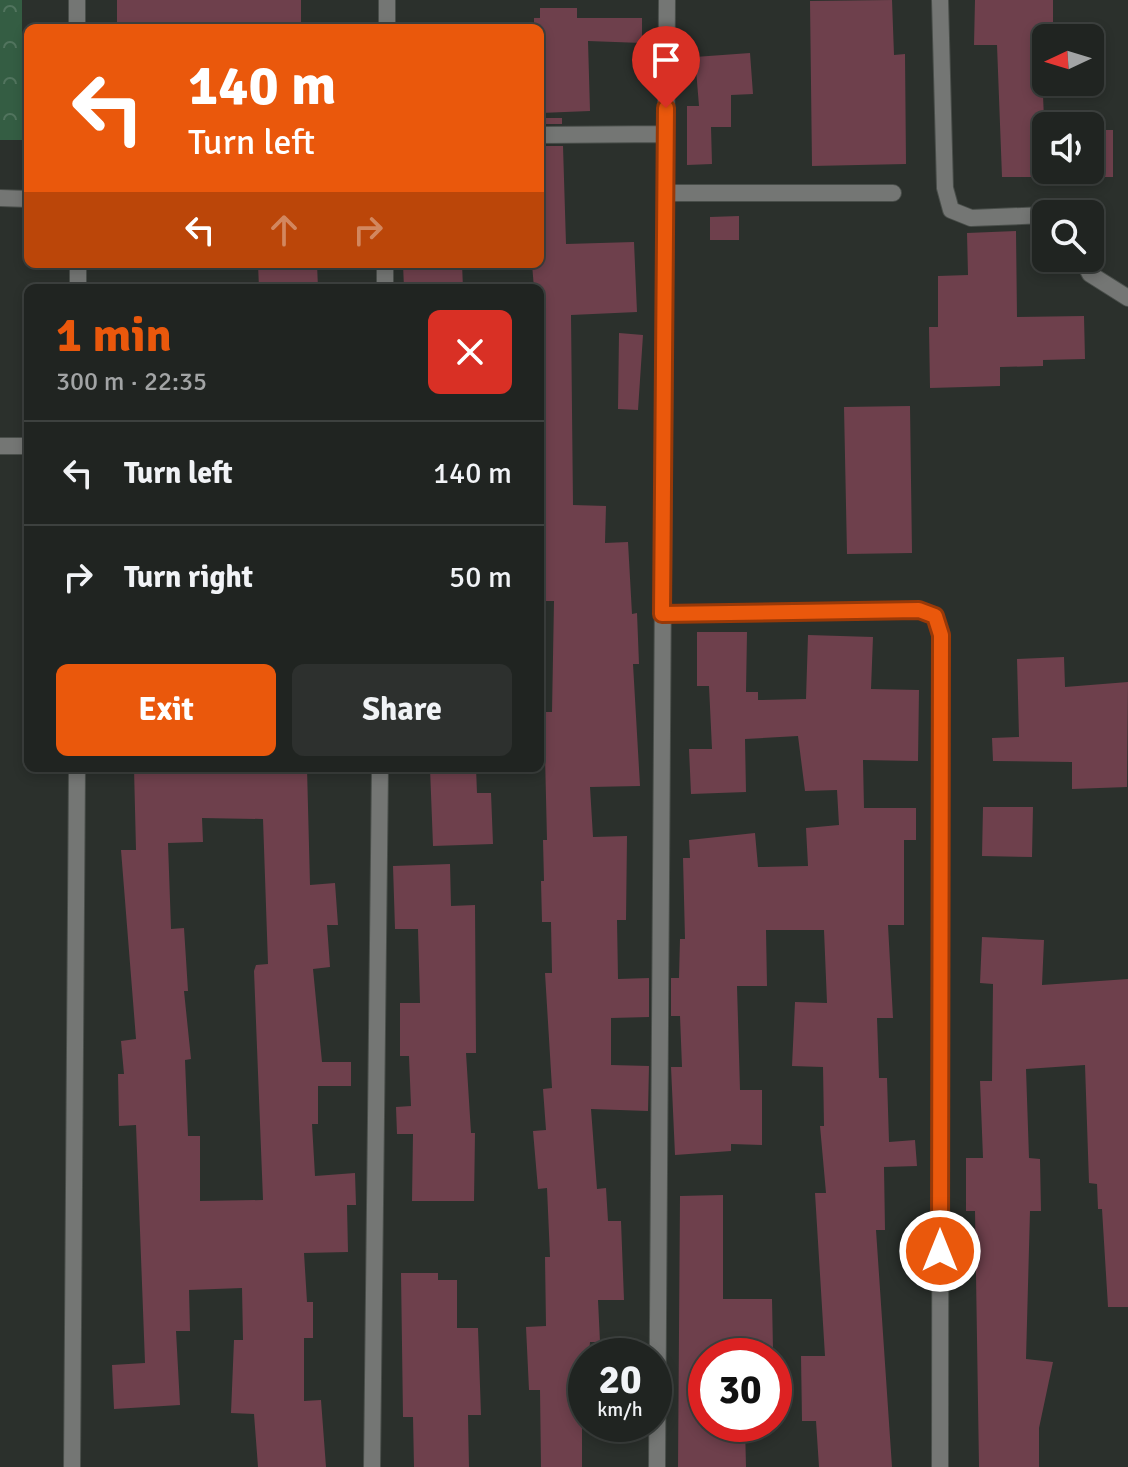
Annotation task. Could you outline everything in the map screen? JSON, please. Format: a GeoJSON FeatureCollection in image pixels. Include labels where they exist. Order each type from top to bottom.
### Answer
{"type":"FeatureCollection","features":[{"type":"Feature","properties":{"kind":"street"},"geometry":{"type":"LineString","coordinates":[[77,0],[77,24]]}},
{"type":"Feature","properties":{"kind":"street"},"geometry":{"type":"LineString","coordinates":[[387,0],[387,24]]}},
{"type":"Feature","properties":{"kind":"street"},"geometry":{"type":"LineString","coordinates":[[657,1467],[667,0]]}},
{"type":"Feature","properties":{"kind":"street"},"geometry":{"type":"LineString","coordinates":[[940,0],[945,188],[951,210],[971,218],[1032,216]]}},
{"type":"Feature","properties":{"kind":"street"},"geometry":{"type":"LineString","coordinates":[[544,135],[666,134]]}},
{"type":"Feature","properties":{"kind":"street"},"geometry":{"type":"LineString","coordinates":[[666,193],[893,193]]}},
{"type":"Feature","properties":{"kind":"street"},"geometry":{"type":"LineString","coordinates":[[0,198],[24,199]]}},
{"type":"Feature","properties":{"kind":"street"},"geometry":{"type":"LineString","coordinates":[[1089,272],[1128,298]]}},
{"type":"Feature","properties":{"kind":"street"},"geometry":{"type":"LineString","coordinates":[[0,446],[24,446]]}},
{"type":"Feature","properties":{"kind":"street"},"geometry":{"type":"LineString","coordinates":[[662,614],[919,610],[935,616],[941,635],[940,1467]]}},
{"type":"Feature","properties":{"kind":"street"},"geometry":{"type":"LineString","coordinates":[[72,1467],[77,772]]}},
{"type":"Feature","properties":{"kind":"street"},"geometry":{"type":"LineString","coordinates":[[372,1467],[380,772]]}},
{"type":"Feature","properties":{"kind":"green space"},"geometry":{"type":"Polygon","coordinates":[[[0,0],[22,0],[22,140],[0,140],[0,0]]]}},
{"type":"Feature","properties":{"kind":"building"},"geometry":{"type":"Polygon","coordinates":[[[117,0],[301,0],[301,24],[117,24],[117,0]]]}},
{"type":"Feature","properties":{"kind":"building"},"geometry":{"type":"Polygon","coordinates":[[[892,0],[894,55],[905,54],[906,164],[812,166],[810,1],[892,0]]]}},
{"type":"Feature","properties":{"kind":"building"},"geometry":{"type":"Polygon","coordinates":[[[975,0],[1053,0],[1053,24],[1032,24],[1032,96],[1043,96],[1044,112],[1032,112],[1032,177],[1002,177],[997,45],[974,45],[975,0]]]}},
{"type":"Feature","properties":{"kind":"building"},"geometry":{"type":"Polygon","coordinates":[[[540,8],[577,8],[577,18],[642,18],[642,43],[588,41],[590,111],[544,113],[544,24],[534,24],[534,18],[540,18],[540,8]]]}},
{"type":"Feature","properties":{"kind":"building"},"geometry":{"type":"Polygon","coordinates":[[[750,53],[753,94],[731,95],[731,127],[711,127],[712,164],[687,165],[687,106],[699,106],[695,57],[750,53]]]}},
{"type":"Feature","properties":{"kind":"building"},"geometry":{"type":"Polygon","coordinates":[[[544,118],[562,118],[562,124],[544,124],[544,118]]]}},
{"type":"Feature","properties":{"kind":"building"},"geometry":{"type":"Polygon","coordinates":[[[1104,130],[1113,130],[1113,177],[1104,177],[1104,130]]]}},
{"type":"Feature","properties":{"kind":"building"},"geometry":{"type":"Polygon","coordinates":[[[544,146],[563,146],[566,244],[634,242],[637,312],[571,315],[573,505],[606,506],[605,543],[628,542],[632,614],[637,613],[639,664],[633,664],[640,786],[590,787],[593,837],[627,836],[626,920],[617,920],[618,979],[649,978],[649,1017],[611,1018],[611,1065],[649,1066],[648,1111],[591,1109],[597,1189],[606,1188],[608,1221],[621,1221],[624,1300],[598,1300],[600,1338],[568,1338],[568,1442],[582,1442],[582,1467],[541,1467],[540,1390],[529,1390],[526,1327],[546,1326],[545,1257],[550,1257],[547,1188],[538,1189],[533,1131],[546,1130],[543,1089],[552,1088],[545,973],[552,973],[551,922],[542,922],[541,881],[544,881],[543,840],[547,840],[544,712],[552,712],[554,601],[546,601],[544,564],[544,284],[534,284],[532,268],[544,268],[544,146]]]}},
{"type":"Feature","properties":{"kind":"building"},"geometry":{"type":"Polygon","coordinates":[[[739,216],[739,240],[710,240],[710,217],[739,216]]]}},
{"type":"Feature","properties":{"kind":"building"},"geometry":{"type":"Polygon","coordinates":[[[1016,231],[1017,317],[1084,316],[1085,359],[1043,360],[1043,366],[1000,367],[1000,386],[930,388],[929,327],[938,327],[938,276],[968,275],[967,233],[1016,231]]]}},
{"type":"Feature","properties":{"kind":"building"},"geometry":{"type":"Polygon","coordinates":[[[258,268],[317,268],[318,284],[259,284],[258,268]]]}},
{"type":"Feature","properties":{"kind":"building"},"geometry":{"type":"Polygon","coordinates":[[[403,268],[462,268],[463,284],[404,284],[403,268]]]}},
{"type":"Feature","properties":{"kind":"building"},"geometry":{"type":"Polygon","coordinates":[[[619,333],[643,335],[638,410],[618,409],[619,333]]]}},
{"type":"Feature","properties":{"kind":"building"},"geometry":{"type":"Polygon","coordinates":[[[910,406],[912,553],[847,554],[844,407],[910,406]]]}},
{"type":"Feature","properties":{"kind":"building"},"geometry":{"type":"Polygon","coordinates":[[[697,632],[747,632],[746,692],[758,692],[758,700],[806,699],[808,635],[873,637],[871,689],[919,690],[918,761],[863,760],[864,808],[916,808],[916,840],[904,840],[904,925],[888,925],[893,1018],[877,1018],[879,1078],[887,1078],[889,1142],[915,1140],[917,1166],[884,1167],[885,1230],[876,1230],[892,1467],[819,1467],[816,1421],[802,1421],[801,1356],[825,1356],[815,1193],[826,1193],[820,1126],[824,1126],[823,1067],[792,1066],[795,1002],[827,1003],[824,930],[766,930],[767,986],[737,986],[740,1090],[762,1090],[762,1145],[731,1144],[731,1151],[675,1155],[671,1067],[682,1067],[680,1016],[671,1016],[671,978],[679,978],[680,939],[685,939],[683,858],[690,858],[689,840],[755,833],[758,867],[808,866],[806,828],[839,825],[837,790],[805,791],[798,736],[745,739],[746,792],[691,794],[689,749],[712,749],[709,686],[697,686],[697,632]]]}},
{"type":"Feature","properties":{"kind":"building"},"geometry":{"type":"Polygon","coordinates":[[[1064,657],[1065,687],[1128,682],[1127,787],[1072,789],[1072,762],[993,761],[992,738],[1019,737],[1017,659],[1064,657]]]}},
{"type":"Feature","properties":{"kind":"building"},"geometry":{"type":"Polygon","coordinates":[[[134,772],[307,772],[310,885],[335,883],[338,925],[327,925],[330,967],[313,969],[322,1062],[351,1062],[351,1086],[318,1086],[318,1124],[312,1124],[315,1176],[355,1173],[356,1205],[347,1205],[348,1252],[304,1253],[307,1302],[313,1302],[313,1338],[304,1338],[304,1401],[321,1400],[326,1467],[258,1467],[254,1414],[231,1413],[234,1340],[243,1340],[242,1288],[189,1290],[190,1331],[176,1331],[180,1405],[114,1409],[112,1365],[145,1363],[136,1125],[119,1126],[118,1074],[124,1074],[121,1041],[136,1039],[121,850],[136,850],[134,772]],[[202,818],[203,842],[168,843],[171,929],[184,928],[188,991],[184,991],[191,1059],[185,1060],[188,1136],[200,1136],[200,1201],[263,1200],[254,971],[256,965],[268,964],[263,819],[202,818]]]}},
{"type":"Feature","properties":{"kind":"building"},"geometry":{"type":"Polygon","coordinates":[[[430,772],[476,772],[477,793],[491,793],[493,844],[433,846],[430,772]]]}},
{"type":"Feature","properties":{"kind":"building"},"geometry":{"type":"Polygon","coordinates":[[[983,807],[1033,807],[1032,857],[982,856],[983,807]]]}},
{"type":"Feature","properties":{"kind":"building"},"geometry":{"type":"Polygon","coordinates":[[[450,864],[451,906],[475,905],[476,1053],[466,1053],[471,1133],[475,1133],[474,1201],[412,1201],[413,1134],[397,1134],[396,1107],[411,1106],[409,1056],[400,1056],[400,1003],[420,1003],[418,929],[395,929],[393,866],[450,864]]]}},
{"type":"Feature","properties":{"kind":"building"},"geometry":{"type":"Polygon","coordinates":[[[982,937],[1044,940],[1042,985],[1128,979],[1128,1307],[1108,1307],[1102,1209],[1098,1209],[1097,1184],[1089,1183],[1085,1065],[1026,1069],[1029,1158],[1040,1159],[1041,1211],[1030,1211],[1026,1359],[1053,1362],[1039,1428],[1039,1467],[979,1467],[975,1211],[966,1211],[966,1158],[983,1158],[980,1081],[992,1081],[993,984],[980,983],[982,937]]]}},
{"type":"Feature","properties":{"kind":"building"},"geometry":{"type":"Polygon","coordinates":[[[723,1195],[723,1299],[772,1299],[773,1338],[688,1338],[688,1442],[745,1442],[746,1467],[678,1467],[680,1196],[723,1195]]]}},
{"type":"Feature","properties":{"kind":"building"},"geometry":{"type":"Polygon","coordinates":[[[401,1273],[438,1273],[438,1280],[457,1280],[457,1328],[478,1328],[481,1415],[468,1415],[469,1467],[414,1467],[413,1417],[403,1417],[401,1273]]]}},
{"type":"Feature","properties":{"kind":"route"},"geometry":{"type":"LineString","coordinates":[[666,108],[662,614],[919,610],[935,616],[941,635],[940,1251]]}}]}
